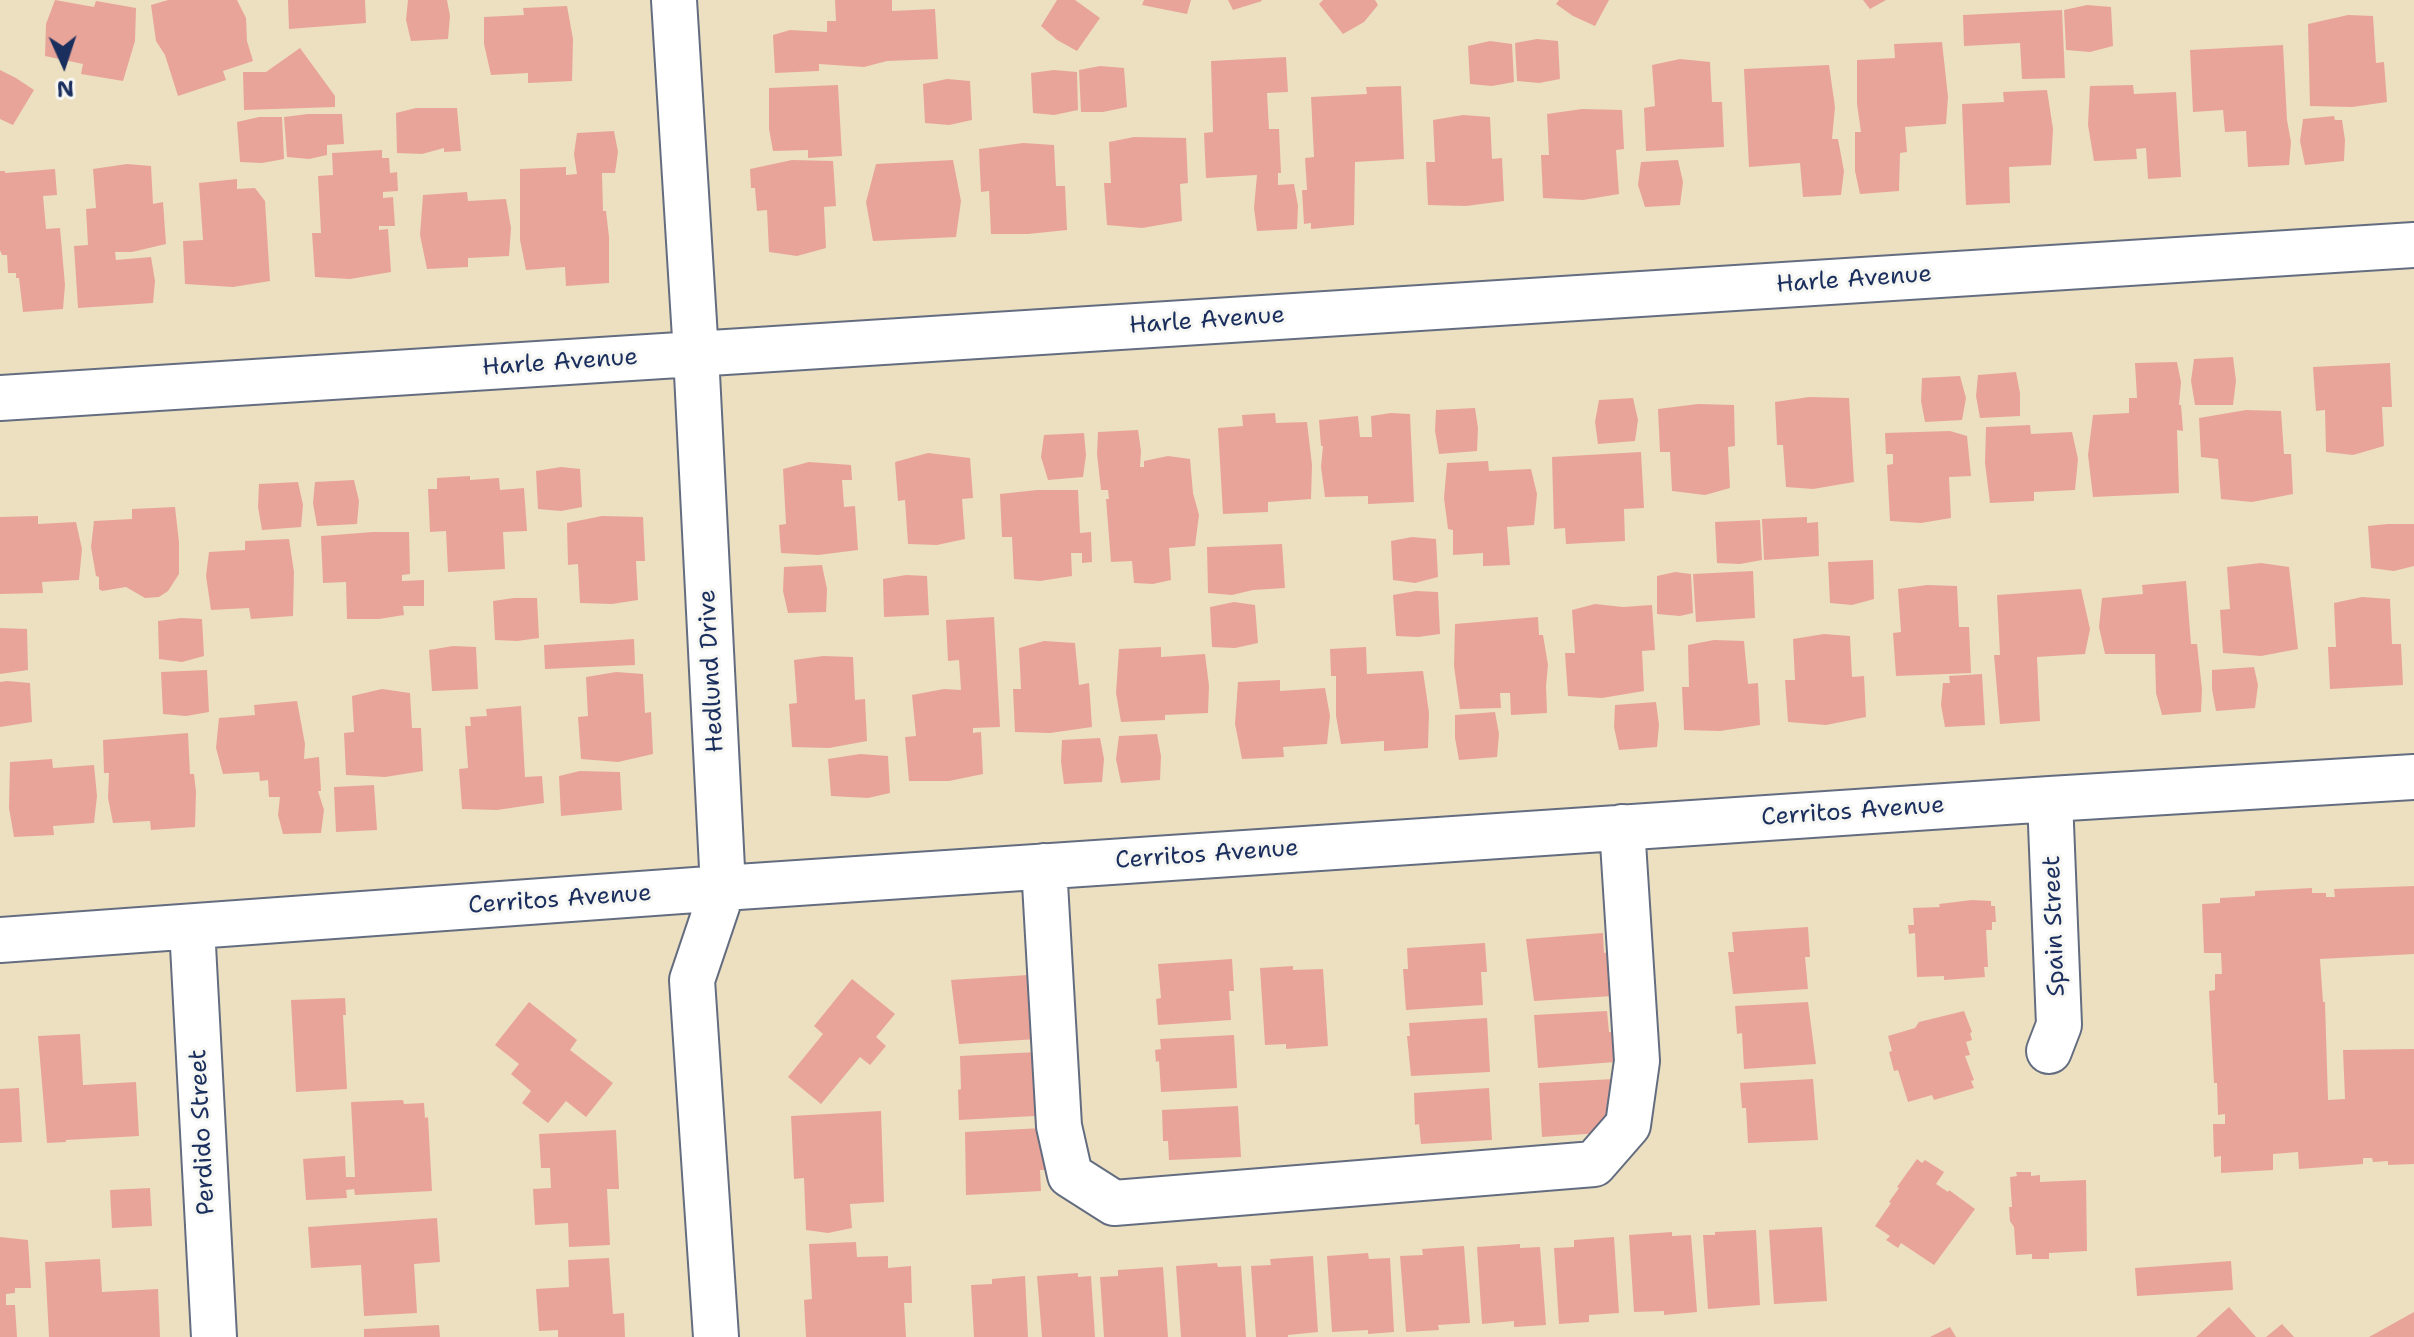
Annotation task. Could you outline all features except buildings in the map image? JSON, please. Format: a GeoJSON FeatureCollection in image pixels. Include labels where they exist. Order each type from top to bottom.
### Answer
{"type":"FeatureCollection","features":[{"type":"Feature","properties":{"kind":"street","name":"Hedlund Drive"},"geometry":{"type":"LineString","coordinates":[[674,0],[696,354],[723,888],[692,980],[716,1337]]}},
{"type":"Feature","properties":{"kind":"street","name":"Harle Avenue"},"geometry":{"type":"LineString","coordinates":[[0,398],[2414,245]]}},
{"type":"Feature","properties":{"kind":"street","name":"Cerritos Avenue"},"geometry":{"type":"LineString","coordinates":[[0,940],[1044,866],[2414,777]]}},
{"type":"Feature","properties":{"kind":"street","name":"Spain Street"},"geometry":{"type":"LineString","coordinates":[[2049,1051],[2059,1025],[2050,799]]}},
{"type":"Feature","properties":{"kind":"street"},"geometry":{"type":"LineString","coordinates":[[1044,866],[1059,1126],[1070,1175],[1114,1203],[1594,1164],[1628,1125],[1637,1061],[1622,827]]}},
{"type":"Feature","properties":{"kind":"street","name":"Perdido Street"},"geometry":{"type":"LineString","coordinates":[[192,927],[214,1337]]}}]}
